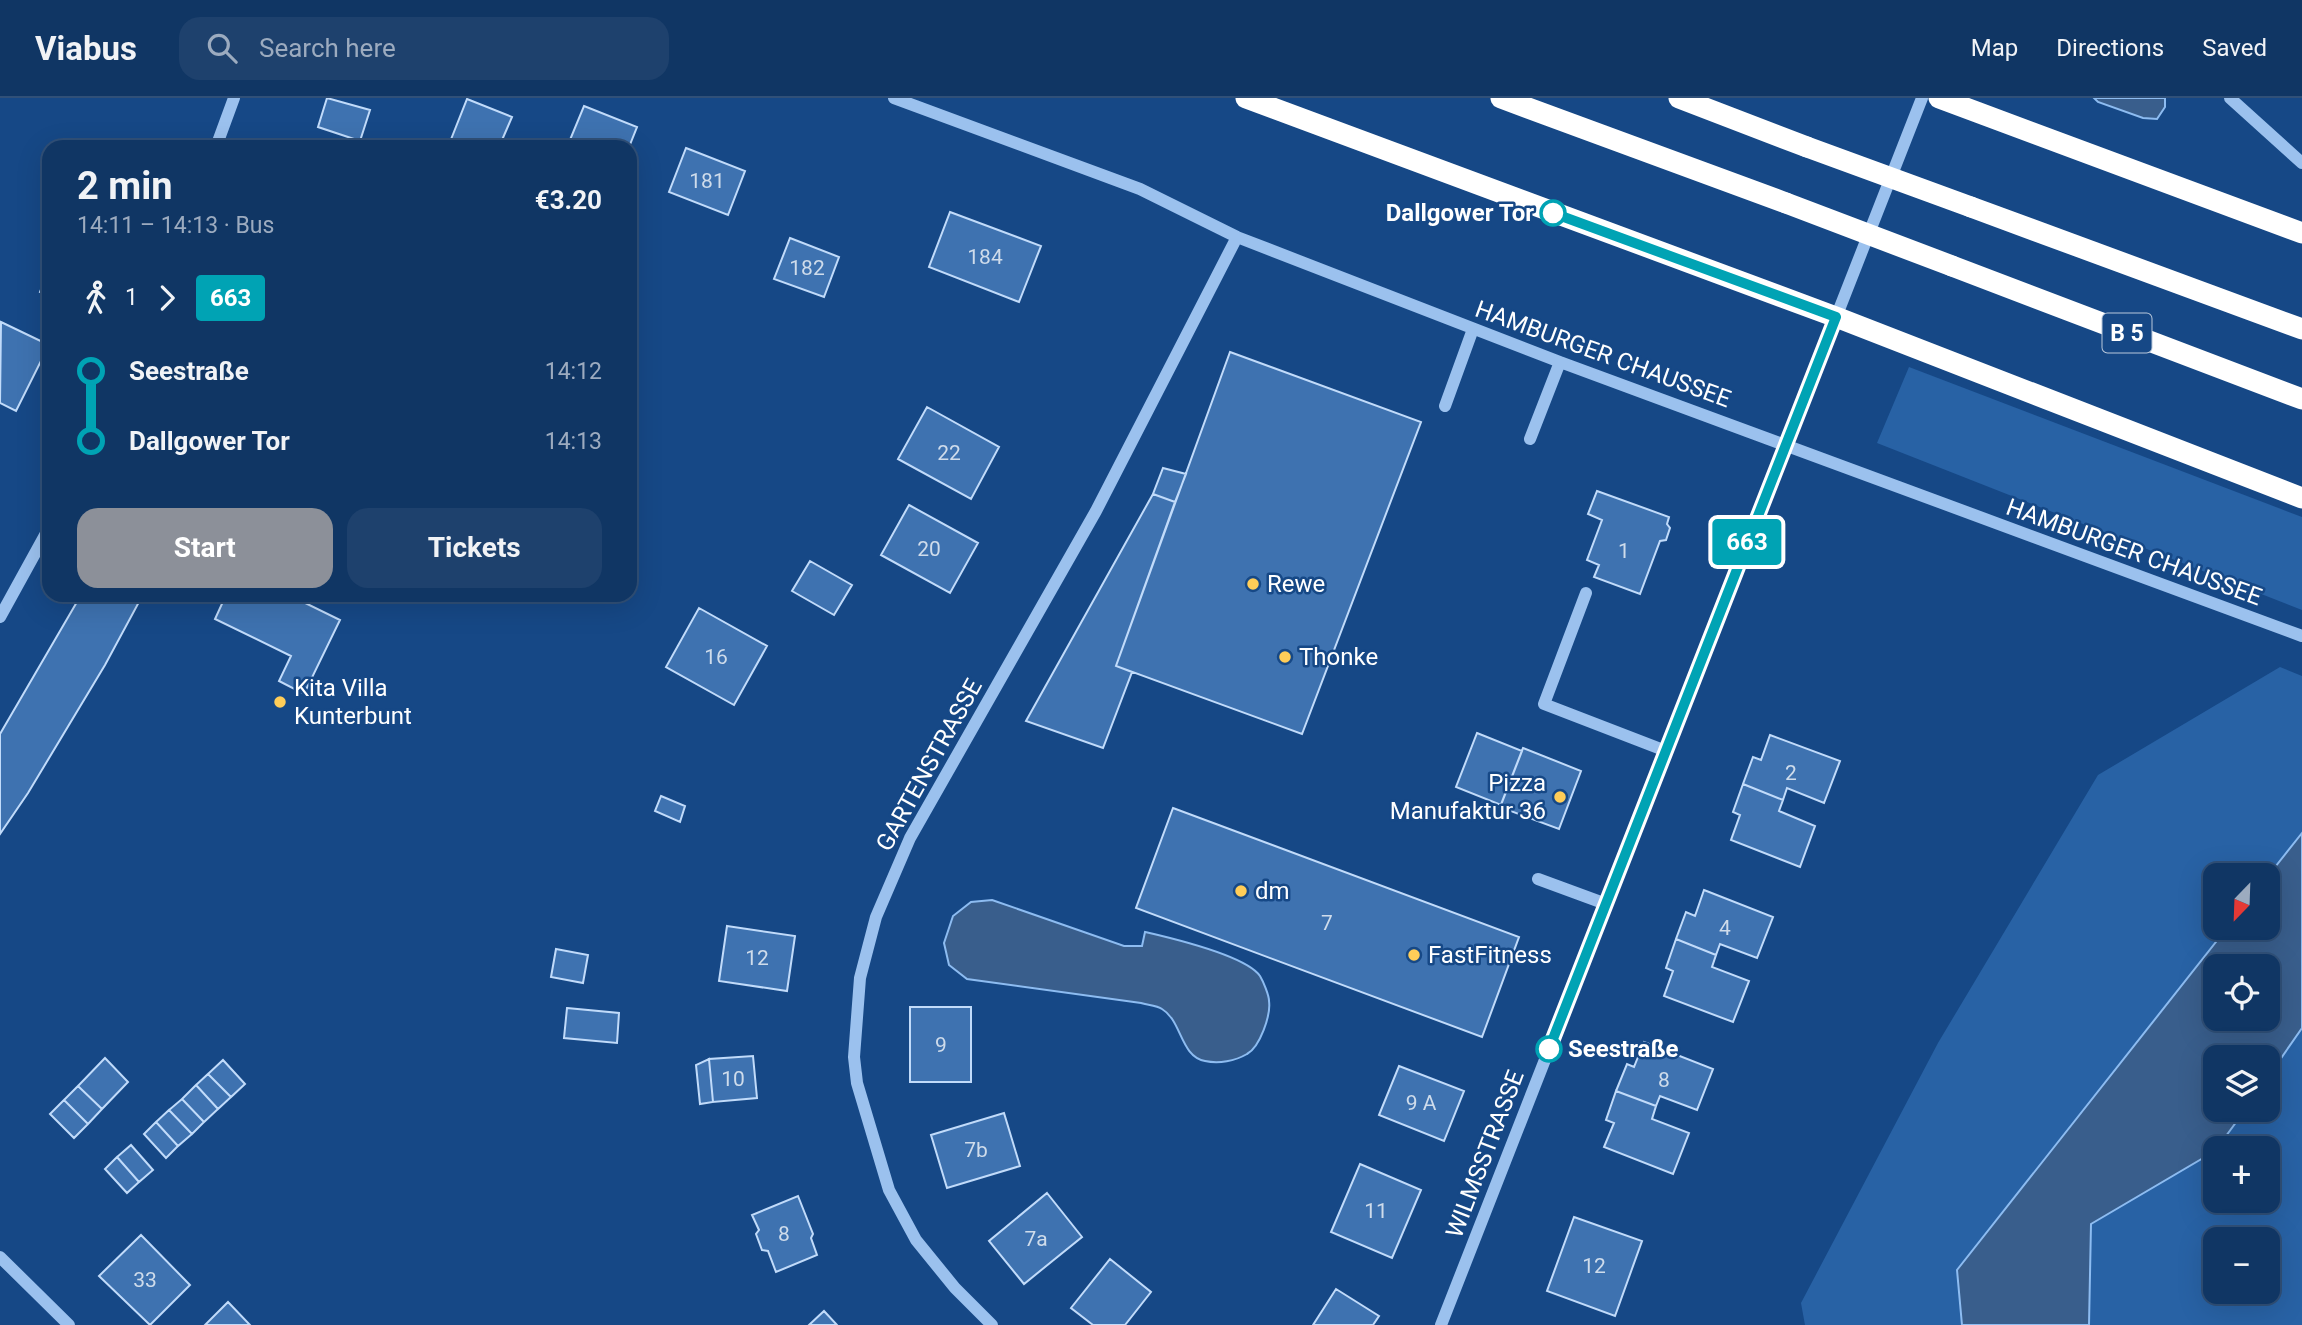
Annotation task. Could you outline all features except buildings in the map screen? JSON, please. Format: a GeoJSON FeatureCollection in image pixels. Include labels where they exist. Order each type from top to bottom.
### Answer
{"type":"FeatureCollection","features":[{"type":"Feature","properties":{"kind":"highway"},"geometry":{"type":"LineString","coordinates":[[1246,98],[1836,317],[2302,498]]}},
{"type":"Feature","properties":{"kind":"highway","name":"B 5"},"geometry":{"type":"LineString","coordinates":[[1501,98],[2302,399]]}},
{"type":"Feature","properties":{"kind":"highway"},"geometry":{"type":"LineString","coordinates":[[1679,98],[2302,329]]}},
{"type":"Feature","properties":{"kind":"highway"},"geometry":{"type":"LineString","coordinates":[[1939,98],[2302,233]]}},
{"type":"Feature","properties":{"kind":"street"},"geometry":{"type":"LineString","coordinates":[[219,140],[234,98]]}},
{"type":"Feature","properties":{"kind":"street","name":"HAMBURGER CHAUSSEE"},"geometry":{"type":"LineString","coordinates":[[894,98],[1140,189],[1237,237],[1473,329],[2302,636]]}},
{"type":"Feature","properties":{"kind":"street","name":"WILMSSTRASSE"},"geometry":{"type":"LineString","coordinates":[[1441,1325],[1922,98]]}},
{"type":"Feature","properties":{"kind":"street"},"geometry":{"type":"LineString","coordinates":[[2230,98],[2302,163]]}},
{"type":"Feature","properties":{"kind":"street","name":"GARTENSTRASSE"},"geometry":{"type":"LineString","coordinates":[[992,1325],[955,1288],[916,1240],[890,1190],[857,1083],[854,1057],[860,978],[876,917],[910,838],[1096,511],[1237,237]]}},
{"type":"Feature","properties":{"kind":"street"},"geometry":{"type":"LineString","coordinates":[[1445,406],[1473,329]]}},
{"type":"Feature","properties":{"kind":"street"},"geometry":{"type":"LineString","coordinates":[[1530,439],[1560,362]]}},
{"type":"Feature","properties":{"kind":"street"},"geometry":{"type":"LineString","coordinates":[[0,617],[4,601],[42,539]]}},
{"type":"Feature","properties":{"kind":"street"},"geometry":{"type":"LineString","coordinates":[[1587,593],[1544,705],[1666,751]]}},
{"type":"Feature","properties":{"kind":"street"},"geometry":{"type":"LineString","coordinates":[[1538,879],[1606,904]]}},
{"type":"Feature","properties":{"kind":"street"},"geometry":{"type":"LineString","coordinates":[[0,1257],[69,1325]]}},
{"type":"Feature","properties":{"kind":"shaded area"},"geometry":{"type":"Polygon","coordinates":[[[2094,98],[2165,98],[2165,107],[2157,119],[2143,118],[2098,102],[2094,98]]]}},
{"type":"Feature","properties":{"kind":"shaded area"},"geometry":{"type":"Polygon","coordinates":[[[1909,367],[2302,517],[2302,610],[1877,443],[1909,367]]]}},
{"type":"Feature","properties":{"kind":"shaded area"},"geometry":{"type":"Polygon","coordinates":[[[2280,667],[2302,676],[2302,833],[2278,863],[2203,863],[2203,940],[2218,940],[2206,954],[2203,954],[2203,958],[1957,1270],[1962,1325],[1805,1325],[1801,1303],[1938,1043],[2098,775],[2280,667]]]}},
{"type":"Feature","properties":{"kind":"shaded area"},"geometry":{"type":"Polygon","coordinates":[[[2302,833],[2302,1028],[2280,1060],[2280,1045],[2203,1045],[2203,1122],[2236,1122],[2226,1136],[2203,1136],[2203,1158],[2091,1224],[2089,1325],[1962,1325],[1957,1270],[2203,958],[2203,1031],[2280,1031],[2280,954],[2206,954],[2218,940],[2280,940],[2278,863],[2302,833]]]}},
{"type":"Feature","properties":{"kind":"shaded area"},"geometry":{"type":"Polygon","coordinates":[[[992,900],[1124,946],[1142,946],[1145,932],[1207,948],[1239,961],[1260,976],[1268,995],[1269,1007],[1264,1030],[1252,1050],[1242,1056],[1210,1062],[1197,1058],[1191,1052],[1169,1014],[1157,1007],[967,979],[949,965],[944,943],[953,916],[971,902],[992,900]]]}},
{"type":"Feature","properties":{"kind":"shaded area"},"geometry":{"type":"Polygon","coordinates":[[[2302,1028],[2302,1325],[2089,1325],[2091,1224],[2203,1158],[2203,1213],[2280,1213],[2280,1136],[2227,1136],[2236,1122],[2280,1122],[2280,1060],[2302,1028]]]}},
{"type":"Feature","properties":{"kind":"bus line","name":"663"},"geometry":{"type":"LineString","coordinates":[[1549,1049],[1836,317],[1553,213]]}},
{"type":"Feature","properties":{"kind":"place","name":"Dallgower Tor"},"geometry":{"type":"Point","coordinates":[1553,213]}},
{"type":"Feature","properties":{"kind":"place","name":"Rewe"},"geometry":{"type":"Point","coordinates":[1253,584]}},
{"type":"Feature","properties":{"kind":"place","name":"Thonke"},"geometry":{"type":"Point","coordinates":[1285,657]}},
{"type":"Feature","properties":{"kind":"place","name":"Kita Villa Kunterbunt"},"geometry":{"type":"Point","coordinates":[280,702]}},
{"type":"Feature","properties":{"kind":"place","name":"Pizza Manufaktur 36"},"geometry":{"type":"Point","coordinates":[1560,797]}},
{"type":"Feature","properties":{"kind":"place","name":"dm"},"geometry":{"type":"Point","coordinates":[1241,891]}},
{"type":"Feature","properties":{"kind":"place","name":"FastFitness"},"geometry":{"type":"Point","coordinates":[1414,955]}},
{"type":"Feature","properties":{"kind":"place","name":"Seestraße"},"geometry":{"type":"Point","coordinates":[1549,1049]}}]}
